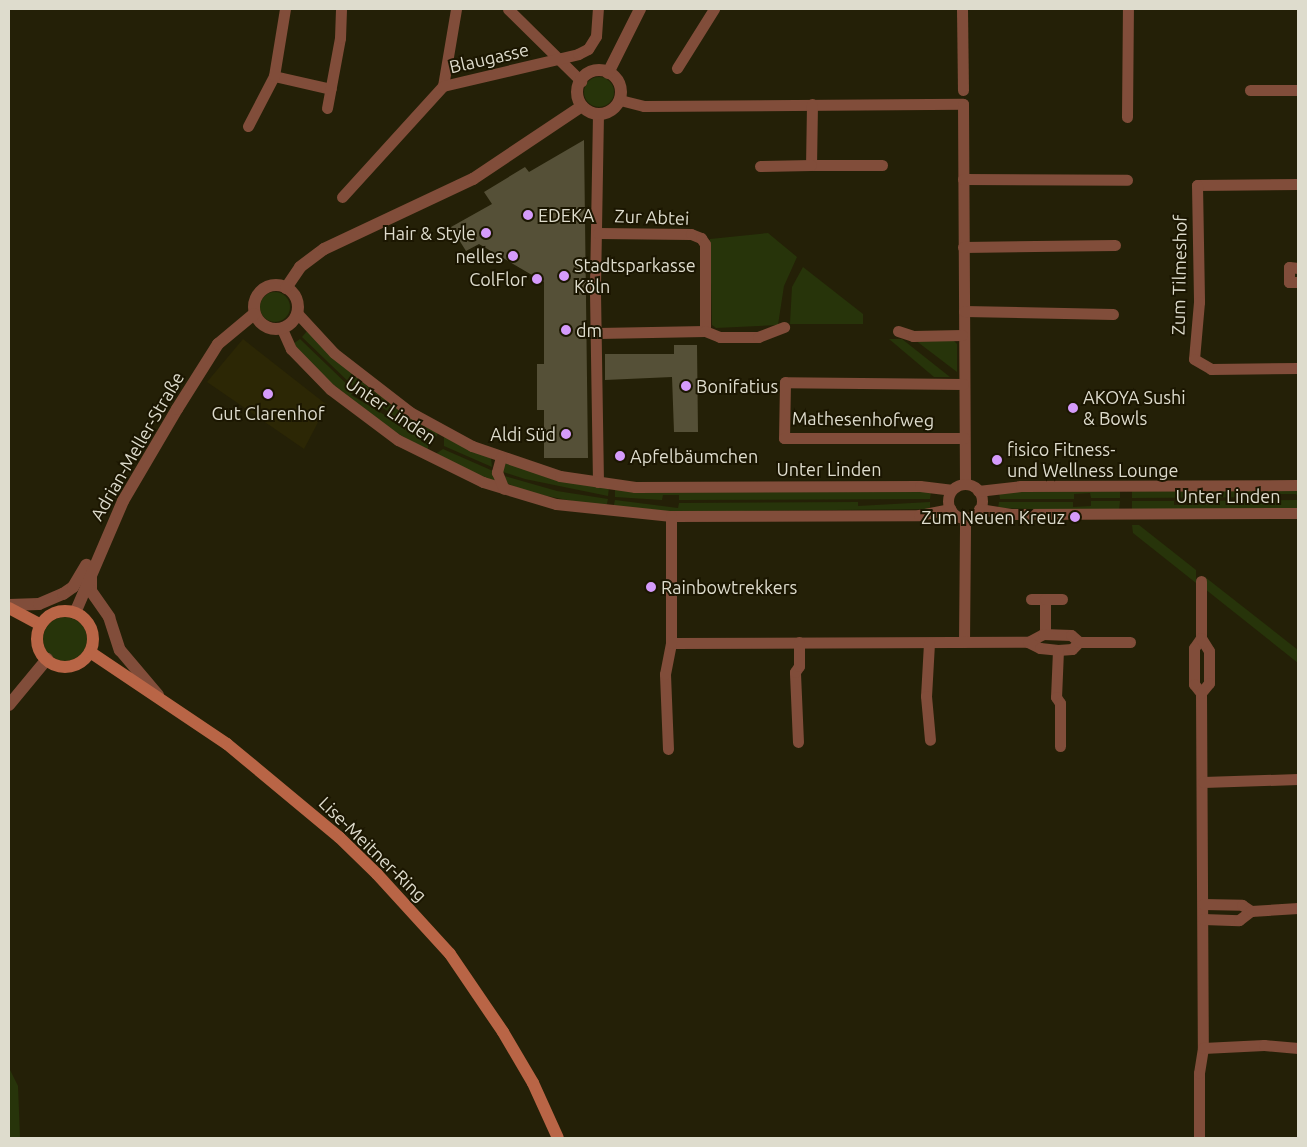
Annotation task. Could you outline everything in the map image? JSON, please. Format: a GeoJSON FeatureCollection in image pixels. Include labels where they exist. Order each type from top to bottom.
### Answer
{"type":"FeatureCollection","features":[{"type":"Feature","properties":{"kind":"main road"},"geometry":{"type":"LineString","coordinates":[[9,607],[41,625]]}},
{"type":"Feature","properties":{"kind":"main road"},"geometry":{"type":"LineString","coordinates":[[75,613],[89,624],[93,643],[90,652],[84,660],[65,666],[47,659],[38,643],[41,625],[52,614],[75,613]]}},
{"type":"Feature","properties":{"kind":"main road","name":"Lise-Meitner-Ring"},"geometry":{"type":"LineString","coordinates":[[90,652],[158,695],[299,802],[416,914],[450,954],[503,1032],[533,1083],[558,1138]]}},
{"type":"Feature","properties":{"kind":"street"},"geometry":{"type":"LineString","coordinates":[[248,126],[274,76],[285,9]]}},
{"type":"Feature","properties":{"kind":"street"},"geometry":{"type":"LineString","coordinates":[[327,108],[341,9]]}},
{"type":"Feature","properties":{"kind":"street"},"geometry":{"type":"LineString","coordinates":[[443,86],[456,9]]}},
{"type":"Feature","properties":{"kind":"street"},"geometry":{"type":"LineString","coordinates":[[508,9],[581,81]]}},
{"type":"Feature","properties":{"kind":"street","name":"Blaugasse"},"geometry":{"type":"LineString","coordinates":[[342,197],[443,86],[578,54],[593,43],[598,9]]}},
{"type":"Feature","properties":{"kind":"street"},"geometry":{"type":"LineString","coordinates":[[608,72],[640,9]]}},
{"type":"Feature","properties":{"kind":"street"},"geometry":{"type":"LineString","coordinates":[[677,68],[714,9]]}},
{"type":"Feature","properties":{"kind":"street"},"geometry":{"type":"LineString","coordinates":[[962,9],[962,90]]}},
{"type":"Feature","properties":{"kind":"street"},"geometry":{"type":"LineString","coordinates":[[1127,117],[1128,9]]}},
{"type":"Feature","properties":{"kind":"street"},"geometry":{"type":"LineString","coordinates":[[594,71],[608,72],[620,85],[620,100],[612,110],[598,114],[582,106],[578,94],[581,81],[594,71]]}},
{"type":"Feature","properties":{"kind":"street"},"geometry":{"type":"LineString","coordinates":[[274,76],[331,89]]}},
{"type":"Feature","properties":{"kind":"street"},"geometry":{"type":"LineString","coordinates":[[1250,90],[1298,90]]}},
{"type":"Feature","properties":{"kind":"street"},"geometry":{"type":"LineString","coordinates":[[620,100],[644,106],[963,104],[964,311],[962,335],[965,484]]}},
{"type":"Feature","properties":{"kind":"street"},"geometry":{"type":"LineString","coordinates":[[811,166],[812,104]]}},
{"type":"Feature","properties":{"kind":"street"},"geometry":{"type":"LineString","coordinates":[[286,288],[300,267],[324,249],[474,179],[582,106]]}},
{"type":"Feature","properties":{"kind":"street","name":"Zur Abtei"},"geometry":{"type":"LineString","coordinates":[[598,114],[598,482]]}},
{"type":"Feature","properties":{"kind":"street"},"geometry":{"type":"LineString","coordinates":[[760,166],[882,165]]}},
{"type":"Feature","properties":{"kind":"street"},"geometry":{"type":"LineString","coordinates":[[963,179],[1127,180]]}},
{"type":"Feature","properties":{"kind":"street","name":"Zum Tilmeshof"},"geometry":{"type":"LineString","coordinates":[[1298,184],[1197,185],[1199,302],[1194,359],[1211,369],[1298,368]]}},
{"type":"Feature","properties":{"kind":"street","name":"Zur Abtei"},"geometry":{"type":"LineString","coordinates":[[598,233],[691,234],[701,238],[705,244],[705,331]]}},
{"type":"Feature","properties":{"kind":"street"},"geometry":{"type":"LineString","coordinates":[[964,247],[1115,245]]}},
{"type":"Feature","properties":{"kind":"street"},"geometry":{"type":"LineString","coordinates":[[1298,268],[1289,268],[1289,282],[1298,282]]}},
{"type":"Feature","properties":{"kind":"street"},"geometry":{"type":"LineString","coordinates":[[272,285],[286,288],[295,296],[297,313],[282,329],[263,326],[254,314],[254,300],[261,290],[272,285]]}},
{"type":"Feature","properties":{"kind":"street"},"geometry":{"type":"LineString","coordinates":[[964,311],[1113,314]]}},
{"type":"Feature","properties":{"kind":"street","name":"Unter Linden"},"geometry":{"type":"LineString","coordinates":[[297,313],[328,346],[382,393],[443,432],[501,457],[560,476],[634,487],[920,486],[951,490]]}},
{"type":"Feature","properties":{"kind":"street","name":"Adrian-Meller-Straße"},"geometry":{"type":"LineString","coordinates":[[75,613],[95,559],[123,501],[214,350],[232,329],[254,314]]}},
{"type":"Feature","properties":{"kind":"street"},"geometry":{"type":"LineString","coordinates":[[598,333],[705,331],[720,337],[758,337],[784,327]]}},
{"type":"Feature","properties":{"kind":"street","name":"Unter Linden"},"geometry":{"type":"LineString","coordinates":[[282,329],[291,349],[357,411],[430,458],[504,489],[589,510],[671,516],[919,514],[950,509]]}},
{"type":"Feature","properties":{"kind":"street"},"geometry":{"type":"LineString","coordinates":[[898,331],[913,336],[962,335]]}},
{"type":"Feature","properties":{"kind":"street","name":"Mathesenhofweg"},"geometry":{"type":"LineString","coordinates":[[963,384],[785,382],[784,438],[964,438]]}},
{"type":"Feature","properties":{"kind":"street"},"geometry":{"type":"LineString","coordinates":[[501,457],[497,472],[504,489]]}},
{"type":"Feature","properties":{"kind":"street"},"geometry":{"type":"LineString","coordinates":[[965,484],[978,490],[979,509],[965,518],[950,509],[951,490],[965,484]]}},
{"type":"Feature","properties":{"kind":"street","name":"Unter Linden"},"geometry":{"type":"LineString","coordinates":[[978,490],[1021,486],[1298,485]]}},
{"type":"Feature","properties":{"kind":"street","name":"Unter Linden"},"geometry":{"type":"LineString","coordinates":[[979,509],[1011,514],[1298,513]]}},
{"type":"Feature","properties":{"kind":"street"},"geometry":{"type":"LineString","coordinates":[[668,749],[665,674],[671,643],[671,516]]}},
{"type":"Feature","properties":{"kind":"street"},"geometry":{"type":"LineString","coordinates":[[964,642],[965,518]]}},
{"type":"Feature","properties":{"kind":"street"},"geometry":{"type":"LineString","coordinates":[[9,607],[39,604],[63,594],[95,559]]}},
{"type":"Feature","properties":{"kind":"street"},"geometry":{"type":"LineString","coordinates":[[95,559],[91,591],[109,617],[120,650],[158,695]]}},
{"type":"Feature","properties":{"kind":"street"},"geometry":{"type":"LineString","coordinates":[[1198,1138],[1199,1073],[1203,1048],[1203,782],[1202,693],[1194,684],[1194,648],[1201,638],[1201,582]]}},
{"type":"Feature","properties":{"kind":"street"},"geometry":{"type":"LineString","coordinates":[[1031,599],[1062,599]]}},
{"type":"Feature","properties":{"kind":"street"},"geometry":{"type":"LineString","coordinates":[[1045,599],[1045,634]]}},
{"type":"Feature","properties":{"kind":"street"},"geometry":{"type":"LineString","coordinates":[[671,643],[1028,642],[1045,634],[1072,635],[1079,642],[1130,642]]}},
{"type":"Feature","properties":{"kind":"street"},"geometry":{"type":"LineString","coordinates":[[798,742],[795,672],[799,666],[799,642]]}},
{"type":"Feature","properties":{"kind":"street"},"geometry":{"type":"LineString","coordinates":[[1028,642],[1040,648],[1058,650],[1072,649],[1079,642]]}},
{"type":"Feature","properties":{"kind":"street"},"geometry":{"type":"LineString","coordinates":[[929,643],[926,696],[930,740]]}},
{"type":"Feature","properties":{"kind":"street"},"geometry":{"type":"LineString","coordinates":[[1058,650],[1056,697],[1060,703],[1060,746]]}},
{"type":"Feature","properties":{"kind":"street"},"geometry":{"type":"LineString","coordinates":[[9,704],[47,659]]}},
{"type":"Feature","properties":{"kind":"street"},"geometry":{"type":"LineString","coordinates":[[1203,782],[1298,779]]}},
{"type":"Feature","properties":{"kind":"street"},"geometry":{"type":"LineString","coordinates":[[1203,904],[1242,905],[1251,912]]}},
{"type":"Feature","properties":{"kind":"street"},"geometry":{"type":"LineString","coordinates":[[1203,919],[1239,920],[1251,912],[1298,908]]}},
{"type":"Feature","properties":{"kind":"street"},"geometry":{"type":"LineString","coordinates":[[1203,1048],[1264,1045],[1298,1048]]}},
{"type":"Feature","properties":{"kind":"shaded area","name":"Gut Clarenhof"},"geometry":{"type":"Polygon","coordinates":[[[243,339],[327,405],[304,449],[207,382],[243,339]]]}},
{"type":"Feature","properties":{"kind":"green space"},"geometry":{"type":"Polygon","coordinates":[[[599,77],[605,78],[613,86],[613,98],[605,106],[599,107],[593,106],[585,98],[584,92],[585,86],[593,78],[599,77]]]}},
{"type":"Feature","properties":{"kind":"green space"},"geometry":{"type":"Polygon","coordinates":[[[768,233],[797,257],[784,286],[778,325],[716,328],[712,325],[710,239],[768,233]]]}},
{"type":"Feature","properties":{"kind":"green space"},"geometry":{"type":"Polygon","coordinates":[[[803,267],[863,314],[863,324],[790,324],[792,287],[803,267]]]}},
{"type":"Feature","properties":{"kind":"green space"},"geometry":{"type":"Polygon","coordinates":[[[275,292],[281,293],[289,301],[289,313],[281,321],[275,322],[269,321],[261,313],[260,307],[261,301],[269,293],[275,292]]]}},
{"type":"Feature","properties":{"kind":"green space"},"geometry":{"type":"Polygon","coordinates":[[[307,331],[370,389],[438,433],[436,437],[432,434],[430,438],[404,423],[355,388],[302,337],[307,331]]]}},
{"type":"Feature","properties":{"kind":"green space"},"geometry":{"type":"Polygon","coordinates":[[[300,339],[354,391],[351,395],[428,441],[428,452],[391,429],[330,382],[293,344],[300,339]]]}},
{"type":"Feature","properties":{"kind":"green space"},"geometry":{"type":"Polygon","coordinates":[[[889,339],[902,339],[950,377],[934,377],[889,339]]]}},
{"type":"Feature","properties":{"kind":"green space"},"geometry":{"type":"Polygon","coordinates":[[[952,339],[957,344],[957,372],[915,340],[952,339]]]}},
{"type":"Feature","properties":{"kind":"green space"},"geometry":{"type":"Polygon","coordinates":[[[444,436],[491,458],[492,467],[444,446],[444,436]]]}},
{"type":"Feature","properties":{"kind":"green space"},"geometry":{"type":"Polygon","coordinates":[[[443,449],[493,471],[496,482],[434,455],[443,449]]]}},
{"type":"Feature","properties":{"kind":"green space"},"geometry":{"type":"Polygon","coordinates":[[[502,462],[609,487],[608,496],[525,479],[500,471],[502,462]]]}},
{"type":"Feature","properties":{"kind":"green space"},"geometry":{"type":"Polygon","coordinates":[[[501,475],[557,491],[608,499],[606,508],[528,492],[506,483],[501,475]]]}},
{"type":"Feature","properties":{"kind":"green space"},"geometry":{"type":"Polygon","coordinates":[[[615,488],[915,489],[931,492],[930,499],[679,500],[679,495],[663,495],[662,500],[615,497],[615,488]]]}},
{"type":"Feature","properties":{"kind":"green space"},"geometry":{"type":"Polygon","coordinates":[[[1298,488],[1298,497],[1296,494],[1280,494],[1280,497],[1132,498],[1132,489],[1298,488]]]}},
{"type":"Feature","properties":{"kind":"green space"},"geometry":{"type":"Polygon","coordinates":[[[1005,489],[1120,489],[1120,498],[1091,498],[1090,493],[1074,494],[1074,499],[1000,499],[999,493],[1005,489]]]}},
{"type":"Feature","properties":{"kind":"green space"},"geometry":{"type":"Polygon","coordinates":[[[615,500],[678,508],[679,503],[858,502],[858,506],[930,502],[930,509],[647,512],[613,509],[615,500]]]}},
{"type":"Feature","properties":{"kind":"green space"},"geometry":{"type":"Polygon","coordinates":[[[1298,500],[1298,510],[1132,510],[1132,501],[1174,501],[1174,505],[1190,505],[1190,501],[1298,500]]]}},
{"type":"Feature","properties":{"kind":"green space"},"geometry":{"type":"Polygon","coordinates":[[[1091,501],[1120,501],[1119,511],[998,508],[999,502],[1073,502],[1073,507],[1091,506],[1091,501]]]}},
{"type":"Feature","properties":{"kind":"green space"},"geometry":{"type":"Polygon","coordinates":[[[1132,525],[1139,525],[1196,570],[1196,583],[1133,533],[1132,525]]]}},
{"type":"Feature","properties":{"kind":"green space"},"geometry":{"type":"Polygon","coordinates":[[[1205,577],[1298,650],[1298,663],[1205,589],[1205,577]]]}},
{"type":"Feature","properties":{"kind":"green space"},"geometry":{"type":"Polygon","coordinates":[[[61,617],[69,617],[81,623],[87,639],[81,655],[69,661],[61,661],[49,655],[43,643],[43,635],[49,623],[61,617]]]}},
{"type":"Feature","properties":{"kind":"green space"},"geometry":{"type":"Polygon","coordinates":[[[9,1068],[18,1086],[20,1138],[9,1138],[9,1068]]]}},
{"type":"Feature","properties":{"kind":"building"},"geometry":{"type":"Polygon","coordinates":[[[584,140],[588,458],[544,458],[544,410],[537,410],[537,364],[544,364],[544,282],[479,244],[466,251],[451,227],[492,204],[484,192],[525,167],[529,172],[584,140]]]}},
{"type":"Feature","properties":{"kind":"building","name":"Bonifatius"},"geometry":{"type":"Polygon","coordinates":[[[674,345],[697,345],[698,432],[674,432],[672,377],[605,380],[605,354],[674,354],[674,345]]]}},
{"type":"Feature","properties":{"kind":"place","name":"EDEKA"},"geometry":{"type":"Point","coordinates":[528,215]}},
{"type":"Feature","properties":{"kind":"place","name":"Hair & Style"},"geometry":{"type":"Point","coordinates":[486,233]}},
{"type":"Feature","properties":{"kind":"place","name":"nelles"},"geometry":{"type":"Point","coordinates":[513,256]}},
{"type":"Feature","properties":{"kind":"place","name":"Stadtsparkasse Köln"},"geometry":{"type":"Point","coordinates":[564,276]}},
{"type":"Feature","properties":{"kind":"place","name":"ColFlor"},"geometry":{"type":"Point","coordinates":[537,279]}},
{"type":"Feature","properties":{"kind":"place","name":"dm"},"geometry":{"type":"Point","coordinates":[566,330]}},
{"type":"Feature","properties":{"kind":"place","name":"Bonifatius"},"geometry":{"type":"Point","coordinates":[686,386]}},
{"type":"Feature","properties":{"kind":"place","name":"Gut Clarenhof"},"geometry":{"type":"Point","coordinates":[268,394]}},
{"type":"Feature","properties":{"kind":"place","name":"AKOYA Sushi & Bowls"},"geometry":{"type":"Point","coordinates":[1073,408]}},
{"type":"Feature","properties":{"kind":"place","name":"Aldi Süd"},"geometry":{"type":"Point","coordinates":[566,434]}},
{"type":"Feature","properties":{"kind":"place","name":"Apfelbäumchen"},"geometry":{"type":"Point","coordinates":[620,456]}},
{"type":"Feature","properties":{"kind":"place","name":"fisico Fitness- und Wellness Lounge"},"geometry":{"type":"Point","coordinates":[997,460]}},
{"type":"Feature","properties":{"kind":"place","name":"Zum Neuen Kreuz"},"geometry":{"type":"Point","coordinates":[1075,517]}},
{"type":"Feature","properties":{"kind":"place","name":"Rainbowtrekkers"},"geometry":{"type":"Point","coordinates":[651,587]}}]}
